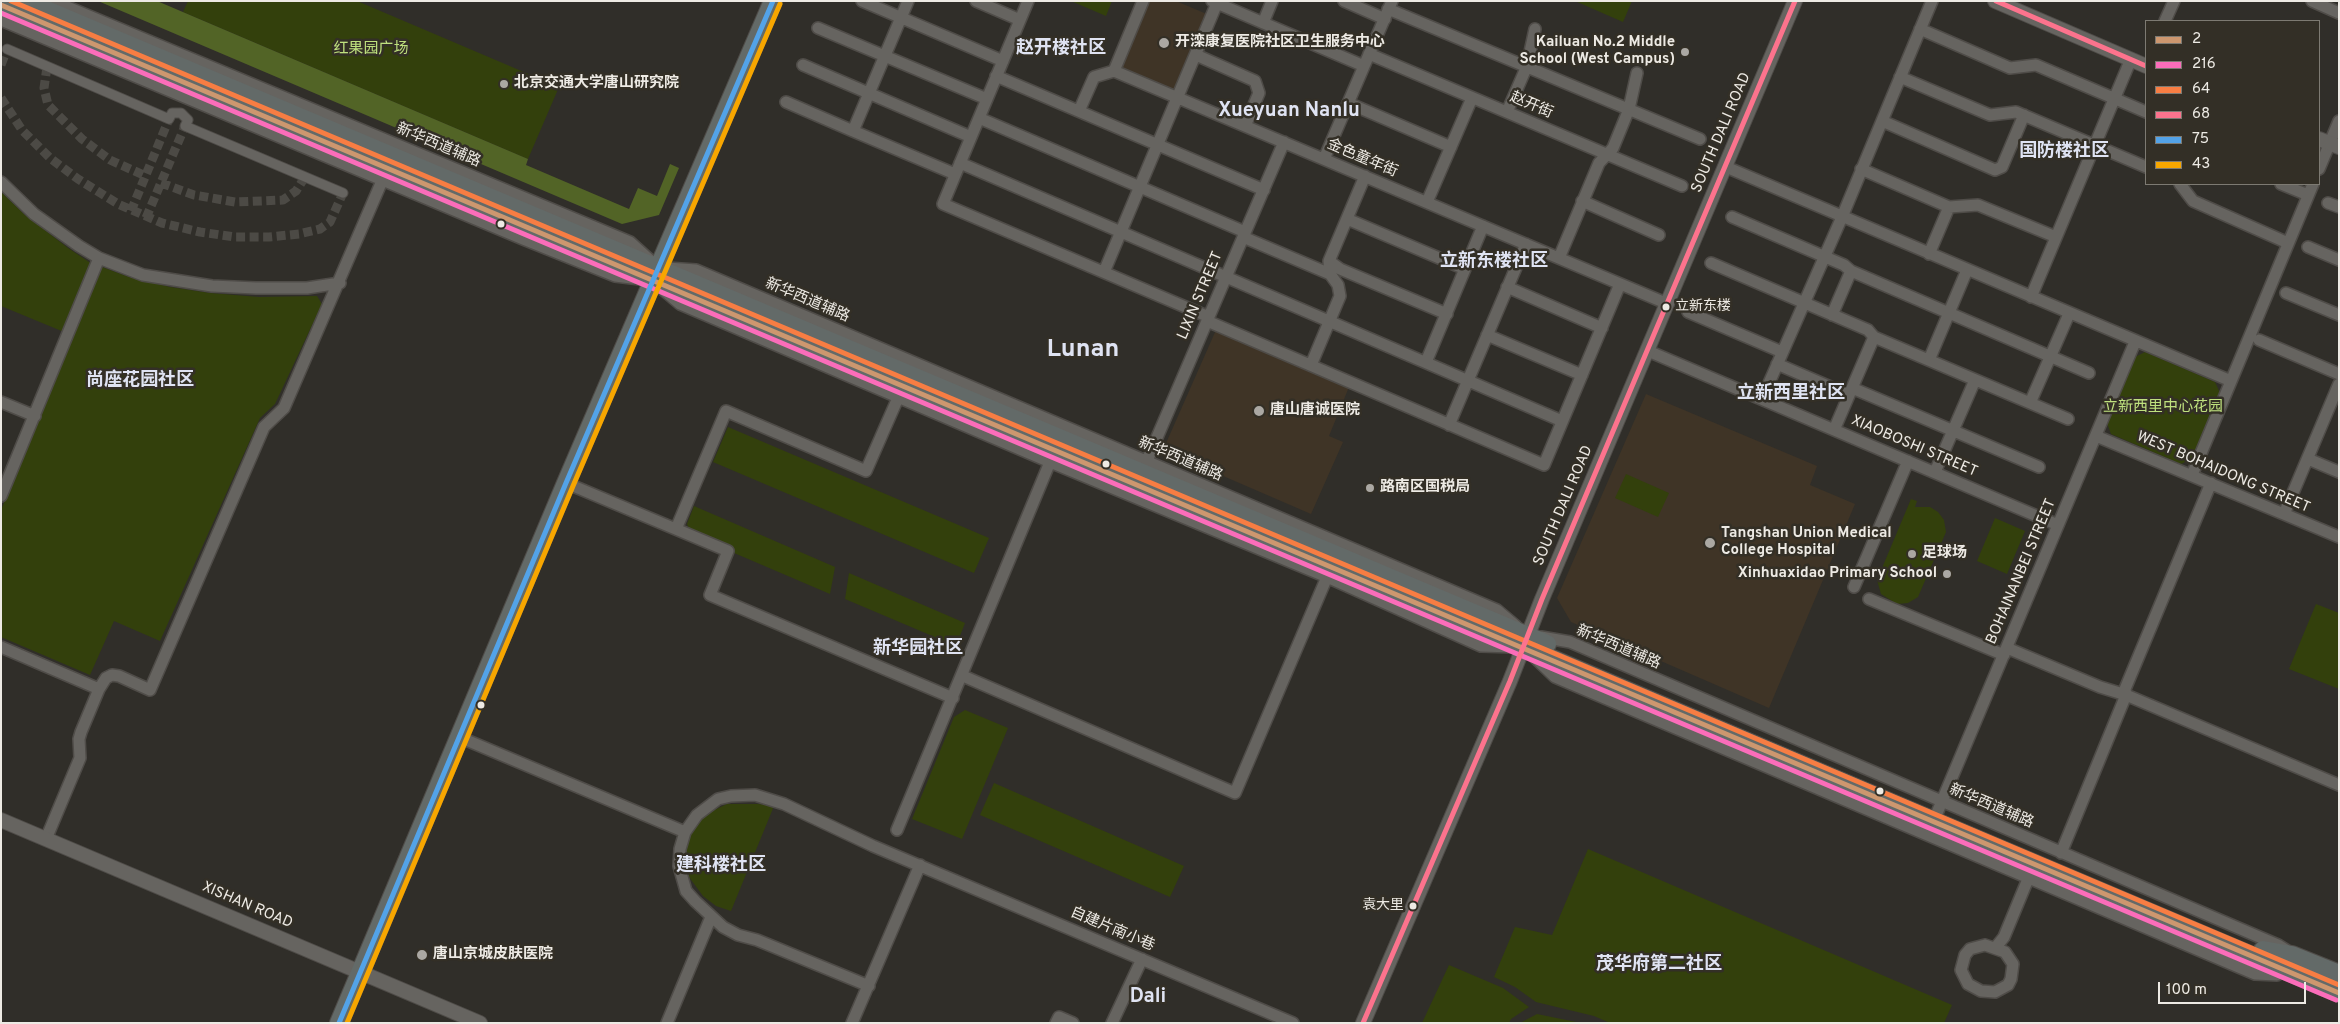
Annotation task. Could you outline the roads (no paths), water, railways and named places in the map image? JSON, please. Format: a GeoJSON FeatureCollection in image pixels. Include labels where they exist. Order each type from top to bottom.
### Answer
{"type":"FeatureCollection","features":[{"type":"Feature","properties":{"kind":"main road"},"geometry":{"type":"LineString","coordinates":[[25,1],[656,274],[1526,641],[2263,956],[2339,981]]}},
{"type":"Feature","properties":{"kind":"main road"},"geometry":{"type":"LineString","coordinates":[[339,1023],[566,483],[773,1]]}},
{"type":"Feature","properties":{"kind":"main road"},"geometry":{"type":"LineString","coordinates":[[1,6],[656,274],[901,391],[1939,807],[2263,956],[2339,993]]}},
{"type":"Feature","properties":{"kind":"main road"},"geometry":{"type":"LineString","coordinates":[[2263,956],[2292,955],[2339,974]]}},
{"type":"Feature","properties":{"kind":"main road"},"geometry":{"type":"LineString","coordinates":[[2263,956],[2277,975],[2339,1003]]}},
{"type":"Feature","properties":{"kind":"street","name":"新华西道辅路"},"geometry":{"type":"LineString","coordinates":[[54,1],[630,242],[656,274]]}},
{"type":"Feature","properties":{"kind":"street"},"geometry":{"type":"LineString","coordinates":[[862,1],[1003,61]]}},
{"type":"Feature","properties":{"kind":"street"},"geometry":{"type":"LineString","coordinates":[[853,131],[908,1]]}},
{"type":"Feature","properties":{"kind":"street"},"geometry":{"type":"LineString","coordinates":[[976,1],[1020,20]]}},
{"type":"Feature","properties":{"kind":"street"},"geometry":{"type":"LineString","coordinates":[[1028,1],[942,204],[1104,272],[1311,366],[1544,465],[1620,284]]}},
{"type":"Feature","properties":{"kind":"street"},"geometry":{"type":"LineString","coordinates":[[1079,111],[1094,77],[1114,71],[1144,1]]}},
{"type":"Feature","properties":{"kind":"street"},"geometry":{"type":"LineString","coordinates":[[1262,23],[1272,1]]}},
{"type":"Feature","properties":{"kind":"street"},"geometry":{"type":"LineString","coordinates":[[1344,1],[1388,10],[1700,139]]}},
{"type":"Feature","properties":{"kind":"street","name":"SOUTH DALI ROAD"},"geometry":{"type":"LineString","coordinates":[[1363,1023],[1726,167],[1794,1]]}},
{"type":"Feature","properties":{"kind":"street"},"geometry":{"type":"LineString","coordinates":[[1762,399],[1842,217],[1932,1]]}},
{"type":"Feature","properties":{"kind":"street"},"geometry":{"type":"LineString","coordinates":[[1995,1],[2145,66]]}},
{"type":"Feature","properties":{"kind":"street"},"geometry":{"type":"LineString","coordinates":[[2165,20],[2174,1]]}},
{"type":"Feature","properties":{"kind":"street"},"geometry":{"type":"LineString","coordinates":[[2312,1],[2339,13]]}},
{"type":"Feature","properties":{"kind":"street"},"geometry":{"type":"LineString","coordinates":[[1104,272],[1196,55],[1215,2],[1364,66]]}},
{"type":"Feature","properties":{"kind":"street"},"geometry":{"type":"LineString","coordinates":[[1324,159],[1388,10]]}},
{"type":"Feature","properties":{"kind":"street","name":"新华西道辅路"},"geometry":{"type":"LineString","coordinates":[[1,20],[382,181],[616,276],[696,270],[1497,610],[1526,641],[1555,677],[2255,974],[2277,975]]}},
{"type":"Feature","properties":{"kind":"street"},"geometry":{"type":"LineString","coordinates":[[818,28],[987,99]]}},
{"type":"Feature","properties":{"kind":"street"},"geometry":{"type":"LineString","coordinates":[[1507,112],[1526,66],[1535,29]]}},
{"type":"Feature","properties":{"kind":"street"},"geometry":{"type":"LineString","coordinates":[[1920,29],[2010,68],[2036,66],[2145,112]]}},
{"type":"Feature","properties":{"kind":"street"},"geometry":{"type":"LineString","coordinates":[[7,49],[169,119],[172,113],[181,113],[188,120],[185,126],[343,193]]}},
{"type":"Feature","properties":{"kind":"street","name":"赵开街"},"geometry":{"type":"LineString","coordinates":[[1369,54],[1682,186]]}},
{"type":"Feature","properties":{"kind":"street"},"geometry":{"type":"LineString","coordinates":[[1196,55],[1255,81],[1259,93],[1245,126]]}},
{"type":"Feature","properties":{"kind":"street"},"geometry":{"type":"LineString","coordinates":[[2031,297],[2131,59]]}},
{"type":"Feature","properties":{"kind":"street"},"geometry":{"type":"LineString","coordinates":[[803,65],[971,137]]}},
{"type":"Feature","properties":{"kind":"street","name":"金色童年街"},"geometry":{"type":"LineString","coordinates":[[1114,71],[1668,304]]}},
{"type":"Feature","properties":{"kind":"street"},"geometry":{"type":"LineString","coordinates":[[1558,258],[1598,164],[1613,148],[1629,109],[1637,73]]}},
{"type":"Feature","properties":{"kind":"street"},"geometry":{"type":"LineString","coordinates":[[996,76],[1264,190]]}},
{"type":"Feature","properties":{"kind":"street"},"geometry":{"type":"LineString","coordinates":[[1900,77],[1990,115],[2016,112],[2145,168]]}},
{"type":"Feature","properties":{"kind":"street"},"geometry":{"type":"LineString","coordinates":[[181,113],[187,98]]}},
{"type":"Feature","properties":{"kind":"street"},"geometry":{"type":"LineString","coordinates":[[1427,202],[1472,98]]}},
{"type":"Feature","properties":{"kind":"street"},"geometry":{"type":"LineString","coordinates":[[786,102],[955,174]]}},
{"type":"Feature","properties":{"kind":"street"},"geometry":{"type":"LineString","coordinates":[[1348,103],[1451,147]]}},
{"type":"Feature","properties":{"kind":"street"},"geometry":{"type":"LineString","coordinates":[[1882,121],[1995,170],[2002,167],[2024,116]]}},
{"type":"Feature","properties":{"kind":"street"},"geometry":{"type":"LineString","coordinates":[[979,118],[1140,187],[1330,274],[1338,286],[1340,296],[1311,366]]}},
{"type":"Feature","properties":{"kind":"street"},"geometry":{"type":"LineString","coordinates":[[2320,166],[2339,121]]}},
{"type":"Feature","properties":{"kind":"street","name":"LIXIN STREET"},"geometry":{"type":"LineString","coordinates":[[1146,462],[1284,142]]}},
{"type":"Feature","properties":{"kind":"street"},"geometry":{"type":"LineString","coordinates":[[960,163],[1562,421]]}},
{"type":"Feature","properties":{"kind":"street"},"geometry":{"type":"LineString","coordinates":[[1726,167],[2231,382]]}},
{"type":"Feature","properties":{"kind":"street"},"geometry":{"type":"LineString","coordinates":[[1861,169],[1949,207],[1978,205],[2056,237]]}},
{"type":"Feature","properties":{"kind":"street"},"geometry":{"type":"LineString","coordinates":[[1330,274],[1330,261],[1366,176]]}},
{"type":"Feature","properties":{"kind":"street"},"geometry":{"type":"LineString","coordinates":[[46,839],[80,758],[79,739],[99,689],[106,678],[112,675],[119,676],[150,690],[264,427],[284,408],[330,298],[340,283],[382,181]]}},
{"type":"Feature","properties":{"kind":"street"},"geometry":{"type":"LineString","coordinates":[[1,182],[34,214],[99,258],[142,275],[212,286],[307,288],[340,283]]}},
{"type":"Feature","properties":{"kind":"street"},"geometry":{"type":"LineString","coordinates":[[2181,185],[2193,202],[2288,243]]}},
{"type":"Feature","properties":{"kind":"street"},"geometry":{"type":"LineString","coordinates":[[2283,185],[2308,195]]}},
{"type":"Feature","properties":{"kind":"street"},"geometry":{"type":"LineString","coordinates":[[2192,475],[2313,185]]}},
{"type":"Feature","properties":{"kind":"street"},"geometry":{"type":"LineString","coordinates":[[1582,201],[1659,235]]}},
{"type":"Feature","properties":{"kind":"street"},"geometry":{"type":"LineString","coordinates":[[1929,254],[1949,207]]}},
{"type":"Feature","properties":{"kind":"street"},"geometry":{"type":"LineString","coordinates":[[1732,217],[1844,264],[1851,270],[1949,313],[2090,372]]}},
{"type":"Feature","properties":{"kind":"street"},"geometry":{"type":"LineString","coordinates":[[1347,219],[1465,269]]}},
{"type":"Feature","properties":{"kind":"street"},"geometry":{"type":"LineString","coordinates":[[1426,362],[1483,226]]}},
{"type":"Feature","properties":{"kind":"street"},"geometry":{"type":"LineString","coordinates":[[1449,425],[1526,244]]}},
{"type":"Feature","properties":{"kind":"street"},"geometry":{"type":"LineString","coordinates":[[2308,248],[2339,260]]}},
{"type":"Feature","properties":{"kind":"street"},"geometry":{"type":"LineString","coordinates":[[1,496],[99,258]]}},
{"type":"Feature","properties":{"kind":"street"},"geometry":{"type":"LineString","coordinates":[[1330,261],[1340,269],[1447,314]]}},
{"type":"Feature","properties":{"kind":"street"},"geometry":{"type":"LineString","coordinates":[[1711,264],[1868,330],[1874,337],[2068,420]]}},
{"type":"Feature","properties":{"kind":"street"},"geometry":{"type":"LineString","coordinates":[[1832,315],[1851,270]]}},
{"type":"Feature","properties":{"kind":"street"},"geometry":{"type":"LineString","coordinates":[[1929,360],[1967,270]]}},
{"type":"Feature","properties":{"kind":"street"},"geometry":{"type":"LineString","coordinates":[[1507,287],[1602,328]]}},
{"type":"Feature","properties":{"kind":"street"},"geometry":{"type":"LineString","coordinates":[[2286,293],[2339,315]]}},
{"type":"Feature","properties":{"kind":"street"},"geometry":{"type":"LineString","coordinates":[[1688,312],[1782,352]]}},
{"type":"Feature","properties":{"kind":"street"},"geometry":{"type":"LineString","coordinates":[[2030,403],[2069,314]]}},
{"type":"Feature","properties":{"kind":"street"},"geometry":{"type":"LineString","coordinates":[[1487,335],[1582,375]]}},
{"type":"Feature","properties":{"kind":"street"},"geometry":{"type":"LineString","coordinates":[[1834,430],[1874,337]]}},
{"type":"Feature","properties":{"kind":"street"},"geometry":{"type":"LineString","coordinates":[[2259,340],[2339,374]]}},
{"type":"Feature","properties":{"kind":"street","name":"BOHAINANBEI STREET"},"geometry":{"type":"LineString","coordinates":[[1939,807],[2135,342]]}},
{"type":"Feature","properties":{"kind":"street","name":"XIAOBOSHI STREET"},"geometry":{"type":"LineString","coordinates":[[1648,351],[2058,525]]}},
{"type":"Feature","properties":{"kind":"street"},"geometry":{"type":"LineString","coordinates":[[1777,364],[1953,431],[2039,467]]}},
{"type":"Feature","properties":{"kind":"street"},"geometry":{"type":"LineString","coordinates":[[1935,472],[1975,380]]}},
{"type":"Feature","properties":{"kind":"street"},"geometry":{"type":"LineString","coordinates":[[2284,514],[2339,384]]}},
{"type":"Feature","properties":{"kind":"street"},"geometry":{"type":"LineString","coordinates":[[676,529],[726,411],[866,472],[901,391],[1050,462],[1327,577],[1481,646],[1526,641]]}},
{"type":"Feature","properties":{"kind":"street"},"geometry":{"type":"LineString","coordinates":[[1,402],[35,416]]}},
{"type":"Feature","properties":{"kind":"street"},"geometry":{"type":"LineString","coordinates":[[2327,412],[2339,417]]}},
{"type":"Feature","properties":{"kind":"street","name":"WEST BOHAIDONG STREET"},"geometry":{"type":"LineString","coordinates":[[2096,436],[2339,538]]}},
{"type":"Feature","properties":{"kind":"street"},"geometry":{"type":"LineString","coordinates":[[2308,458],[2339,472]]}},
{"type":"Feature","properties":{"kind":"street"},"geometry":{"type":"LineString","coordinates":[[1854,587],[1908,461]]}},
{"type":"Feature","properties":{"kind":"street"},"geometry":{"type":"LineString","coordinates":[[897,830],[963,676],[1050,462]]}},
{"type":"Feature","properties":{"kind":"street"},"geometry":{"type":"LineString","coordinates":[[566,483],[728,551],[710,595],[953,698]]}},
{"type":"Feature","properties":{"kind":"street"},"geometry":{"type":"LineString","coordinates":[[2061,852],[2126,695],[2125,689],[2211,483]]}},
{"type":"Feature","properties":{"kind":"street"},"geometry":{"type":"LineString","coordinates":[[963,676],[1235,793],[1327,577]]}},
{"type":"Feature","properties":{"kind":"street"},"geometry":{"type":"LineString","coordinates":[[1869,599],[2005,652],[2126,695],[2339,785]]}},
{"type":"Feature","properties":{"kind":"street"},"geometry":{"type":"LineString","coordinates":[[1,647],[99,689]]}},
{"type":"Feature","properties":{"kind":"street"},"geometry":{"type":"LineString","coordinates":[[459,737],[685,832],[680,848],[679,866],[682,881],[686,891],[711,917],[723,927],[738,935],[757,940],[869,986]]}},
{"type":"Feature","properties":{"kind":"street","name":"自建片南小巷"},"geometry":{"type":"LineString","coordinates":[[685,832],[697,815],[718,799],[731,796],[755,795],[784,804],[865,842],[1293,1023]]}},
{"type":"Feature","properties":{"kind":"street","name":"新华西道辅路"},"geometry":{"type":"LineString","coordinates":[[1939,807],[2061,852],[2278,945],[2292,955]]}},
{"type":"Feature","properties":{"kind":"street","name":"XISHAN ROAD"},"geometry":{"type":"LineString","coordinates":[[1,820],[480,1023]]}},
{"type":"Feature","properties":{"kind":"street"},"geometry":{"type":"LineString","coordinates":[[852,1023],[920,865]]}},
{"type":"Feature","properties":{"kind":"street"},"geometry":{"type":"LineString","coordinates":[[1996,948],[2004,937],[2028,878]]}},
{"type":"Feature","properties":{"kind":"street"},"geometry":{"type":"LineString","coordinates":[[667,1023],[711,917]]}},
{"type":"Feature","properties":{"kind":"street"},"geometry":{"type":"LineString","coordinates":[[1985,945],[1996,948],[2005,952],[2013,964],[2012,979],[2008,985],[1995,992],[1988,993],[1968,984],[1961,970],[1965,955],[1977,946],[1985,945]]}},
{"type":"Feature","properties":{"kind":"street"},"geometry":{"type":"LineString","coordinates":[[1112,1023],[1142,959]]}},
{"type":"Feature","properties":{"kind":"street"},"geometry":{"type":"LineString","coordinates":[[1056,1023],[1059,1017],[1073,1023]]}},
{"type":"Feature","properties":{"kind":"tunnel"},"geometry":{"type":"LineString","coordinates":[[1,65],[7,49]]}},
{"type":"Feature","properties":{"kind":"tunnel"},"geometry":{"type":"LineString","coordinates":[[47,67],[44,88],[48,105],[82,139],[110,160],[146,176]]}},
{"type":"Feature","properties":{"kind":"tunnel"},"geometry":{"type":"LineString","coordinates":[[1,98],[22,130],[50,158],[78,179],[118,204],[162,223],[200,232],[235,237],[269,237],[299,234],[320,229],[330,222],[343,193]]}},
{"type":"Feature","properties":{"kind":"tunnel"},"geometry":{"type":"LineString","coordinates":[[131,211],[169,119]]}},
{"type":"Feature","properties":{"kind":"tunnel"},"geometry":{"type":"LineString","coordinates":[[146,218],[185,126]]}},
{"type":"Feature","properties":{"kind":"tunnel"},"geometry":{"type":"LineString","coordinates":[[161,183],[194,195],[235,202],[283,200],[296,191],[305,177]]}},
{"type":"Feature","properties":{"kind":"place","name":"开滦康复医院社区卫生服务中心"},"geometry":{"type":"Point","coordinates":[1164,43]}},
{"type":"Feature","properties":{"kind":"place","name":"Kailuan No.2 Middle School (West Campus)"},"geometry":{"type":"Point","coordinates":[1685,52]}},
{"type":"Feature","properties":{"kind":"place","name":"北京交通大学唐山研究院"},"geometry":{"type":"Point","coordinates":[504,84]}},
{"type":"Feature","properties":{"kind":"place","name":"立新东楼"},"geometry":{"type":"Point","coordinates":[1666,307]}},
{"type":"Feature","properties":{"kind":"place","name":"唐山唐诚医院"},"geometry":{"type":"Point","coordinates":[1259,411]}},
{"type":"Feature","properties":{"kind":"place","name":"路南区国税局"},"geometry":{"type":"Point","coordinates":[1370,488]}},
{"type":"Feature","properties":{"kind":"place","name":"Tangshan Union Medical College Hospital"},"geometry":{"type":"Point","coordinates":[1710,543]}},
{"type":"Feature","properties":{"kind":"place","name":"足球场"},"geometry":{"type":"Point","coordinates":[1912,554]}},
{"type":"Feature","properties":{"kind":"place","name":"Xinhuaxidao Primary School"},"geometry":{"type":"Point","coordinates":[1947,574]}},
{"type":"Feature","properties":{"kind":"place","name":"袁大里"},"geometry":{"type":"Point","coordinates":[1413,906]}},
{"type":"Feature","properties":{"kind":"place","name":"唐山京城皮肤医院"},"geometry":{"type":"Point","coordinates":[422,955]}},
{"type":"Feature","properties":{"kind":"district","name":"赵开楼社区"},"geometry":{"type":"Point","coordinates":[1061,49]}},
{"type":"Feature","properties":{"kind":"district","name":"Xueyuan Nanlu"},"geometry":{"type":"Point","coordinates":[1289,112]}},
{"type":"Feature","properties":{"kind":"district","name":"国防楼社区"},"geometry":{"type":"Point","coordinates":[2064,152]}},
{"type":"Feature","properties":{"kind":"district","name":"立新东楼社区"},"geometry":{"type":"Point","coordinates":[1494,262]}},
{"type":"Feature","properties":{"kind":"district","name":"Lunan"},"geometry":{"type":"Point","coordinates":[1083,351]}},
{"type":"Feature","properties":{"kind":"district","name":"尚座花园社区"},"geometry":{"type":"Point","coordinates":[140,381]}},
{"type":"Feature","properties":{"kind":"district","name":"立新西里社区"},"geometry":{"type":"Point","coordinates":[1791,394]}},
{"type":"Feature","properties":{"kind":"district","name":"新华园社区"},"geometry":{"type":"Point","coordinates":[918,649]}},
{"type":"Feature","properties":{"kind":"district","name":"建科楼社区"},"geometry":{"type":"Point","coordinates":[721,866]}},
{"type":"Feature","properties":{"kind":"district","name":"茂华府第二社区"},"geometry":{"type":"Point","coordinates":[1659,965]}},
{"type":"Feature","properties":{"kind":"district","name":"Dali"},"geometry":{"type":"Point","coordinates":[1148,998]}},
{"type":"Feature","properties":{"kind":"park label","name":"红果园广场"},"geometry":{"type":"Point","coordinates":[371,50]}},
{"type":"Feature","properties":{"kind":"park label","name":"立新西里中心花园"},"geometry":{"type":"Point","coordinates":[2163,408]}}]}
